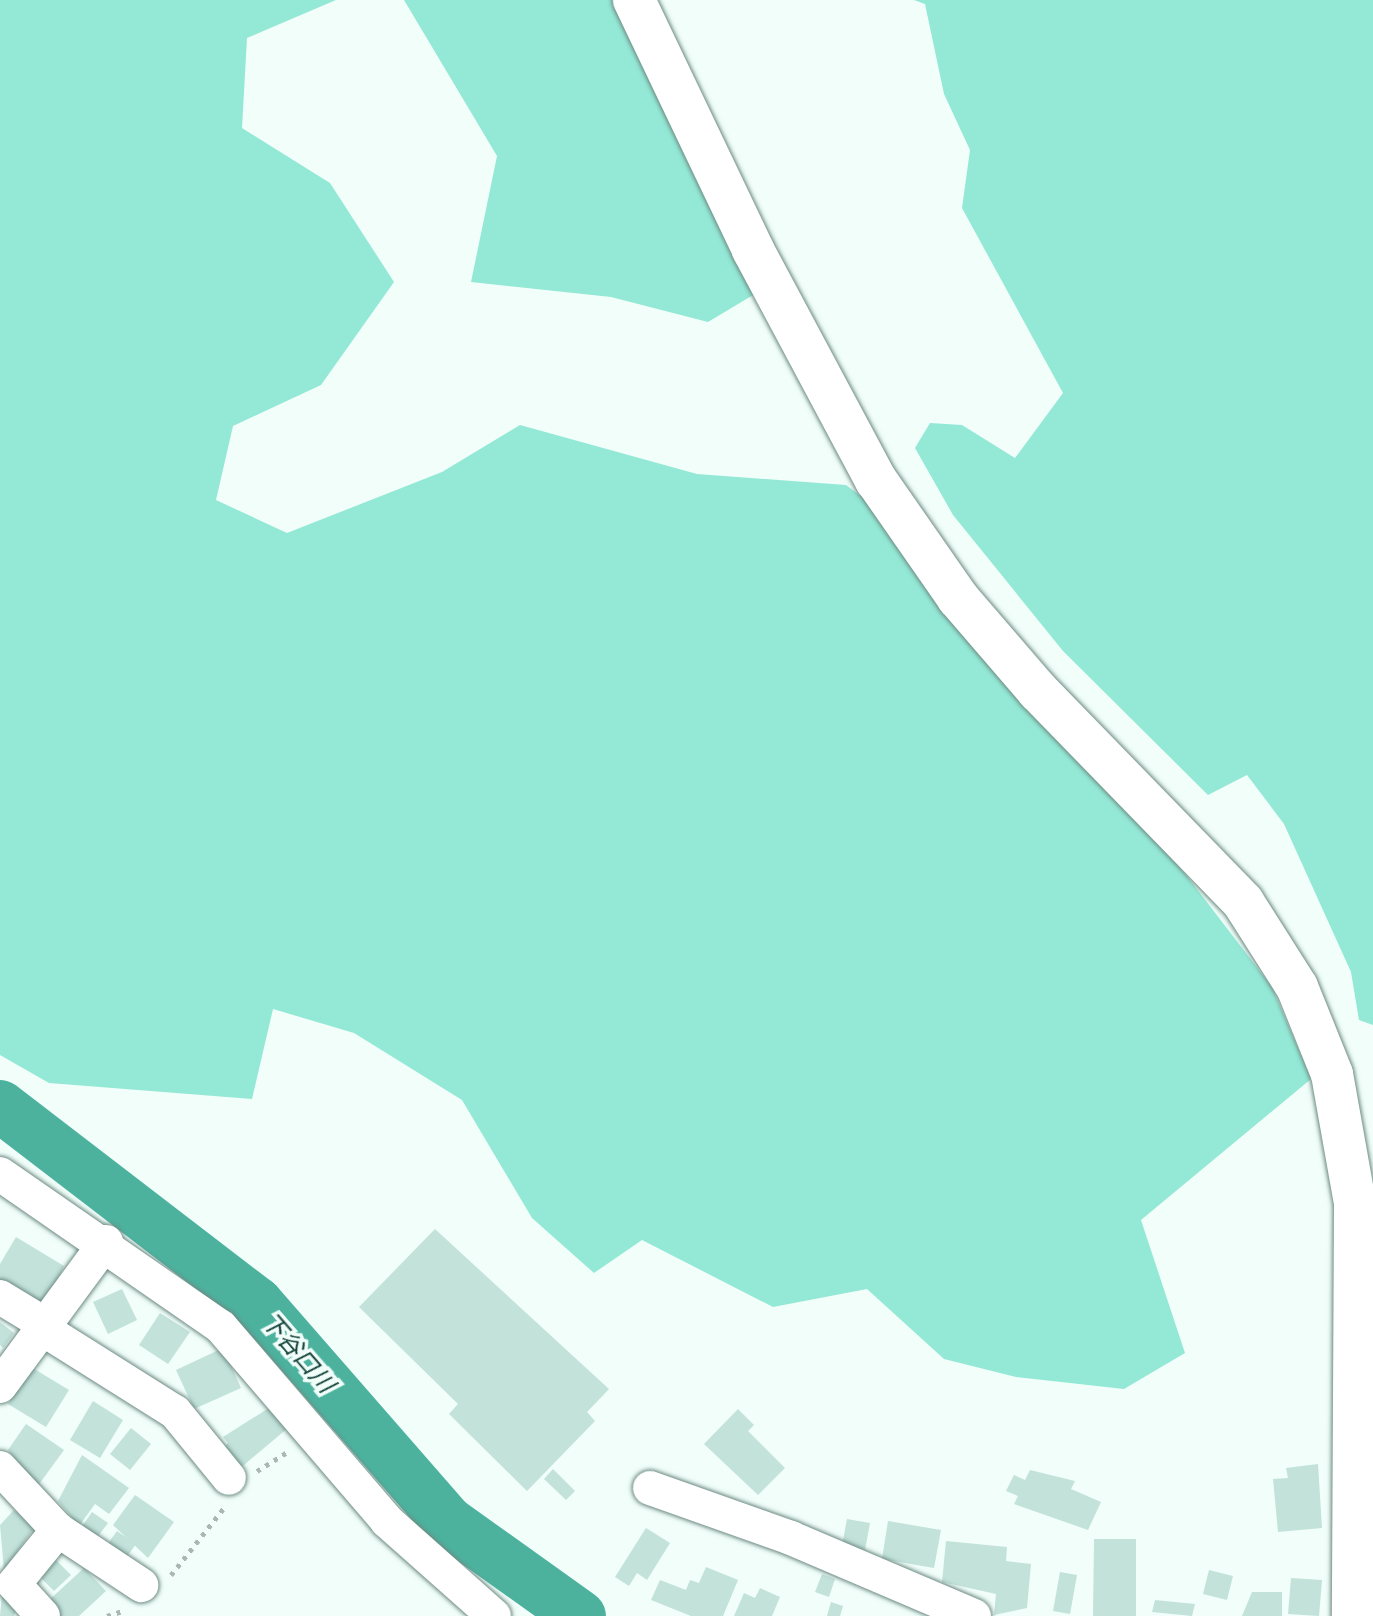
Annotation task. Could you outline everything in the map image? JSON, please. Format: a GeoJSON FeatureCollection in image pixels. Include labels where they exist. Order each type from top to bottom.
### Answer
{"type":"FeatureCollection","features":[{"type":"Feature","properties":{"kind":"street"},"geometry":{"type":"LineString","coordinates":[[634,0],[753,250],[876,480],[958,598],[1018,667],[1243,902],[1310,1015],[1344,1121],[1355,1203],[1353,1616]]}},
{"type":"Feature","properties":{"kind":"street"},"geometry":{"type":"LineString","coordinates":[[0,1174],[106,1242],[221,1327],[387,1521],[494,1616]]}},
{"type":"Feature","properties":{"kind":"street"},"geometry":{"type":"LineString","coordinates":[[0,1386],[106,1242]]}},
{"type":"Feature","properties":{"kind":"street"},"geometry":{"type":"LineString","coordinates":[[0,1297],[175,1412],[236,1484]]}},
{"type":"Feature","properties":{"kind":"street"},"geometry":{"type":"LineString","coordinates":[[0,1468],[58,1530],[147,1592]]}},
{"type":"Feature","properties":{"kind":"street"},"geometry":{"type":"LineString","coordinates":[[650,1488],[804,1543],[974,1616]]}},
{"type":"Feature","properties":{"kind":"street"},"geometry":{"type":"LineString","coordinates":[[43,1616],[14,1584],[58,1530]]}},
{"type":"Feature","properties":{"kind":"path"},"geometry":{"type":"LineString","coordinates":[[107,1616],[147,1592],[236,1484],[314,1436]]}},
{"type":"Feature","properties":{"kind":"green space"},"geometry":{"type":"Polygon","coordinates":[[[0,0],[336,0],[247,38],[242,128],[330,183],[394,282],[321,385],[233,426],[216,500],[287,533],[442,472],[520,425],[697,474],[846,485],[866,500],[1160,841],[1272,987],[1311,1079],[1141,1220],[1185,1353],[1124,1389],[1016,1377],[944,1359],[867,1289],[773,1307],[642,1240],[594,1273],[532,1218],[462,1100],[354,1033],[273,1009],[252,1099],[49,1083],[0,1055],[0,0]]]}},
{"type":"Feature","properties":{"kind":"green space"},"geometry":{"type":"Polygon","coordinates":[[[404,0],[624,0],[765,288],[708,322],[611,297],[471,282],[497,156],[404,0]]]}},
{"type":"Feature","properties":{"kind":"green space"},"geometry":{"type":"Polygon","coordinates":[[[914,0],[1373,0],[1373,1025],[1359,1020],[1351,972],[1284,824],[1247,775],[1208,795],[1063,651],[953,515],[915,448],[930,423],[962,425],[1015,458],[1063,393],[962,208],[970,150],[944,94],[925,4],[914,0]]]}},
{"type":"Feature","properties":{"kind":"building"},"geometry":{"type":"Polygon","coordinates":[[[435,1229],[609,1389],[587,1412],[595,1421],[527,1491],[449,1414],[458,1404],[359,1307],[435,1229]]]}},
{"type":"Feature","properties":{"kind":"building"},"geometry":{"type":"Polygon","coordinates":[[[16,1237],[64,1266],[44,1308],[0,1281],[0,1264],[16,1237]]]}},
{"type":"Feature","properties":{"kind":"building"},"geometry":{"type":"Polygon","coordinates":[[[122,1289],[137,1320],[108,1334],[93,1302],[122,1289]]]}},
{"type":"Feature","properties":{"kind":"building"},"geometry":{"type":"Polygon","coordinates":[[[160,1313],[190,1332],[168,1364],[139,1345],[160,1313]]]}},
{"type":"Feature","properties":{"kind":"building"},"geometry":{"type":"Polygon","coordinates":[[[0,1322],[14,1333],[3,1348],[0,1345],[0,1322]]]}},
{"type":"Feature","properties":{"kind":"building"},"geometry":{"type":"Polygon","coordinates":[[[223,1348],[241,1388],[194,1409],[176,1370],[223,1348]]]}},
{"type":"Feature","properties":{"kind":"building"},"geometry":{"type":"Polygon","coordinates":[[[31,1367],[69,1390],[46,1427],[8,1404],[31,1367]]]}},
{"type":"Feature","properties":{"kind":"building"},"geometry":{"type":"Polygon","coordinates":[[[93,1401],[123,1420],[100,1458],[70,1440],[93,1401]]]}},
{"type":"Feature","properties":{"kind":"building"},"geometry":{"type":"Polygon","coordinates":[[[272,1406],[289,1427],[238,1470],[221,1449],[228,1443],[223,1437],[272,1406]]]}},
{"type":"Feature","properties":{"kind":"building"},"geometry":{"type":"Polygon","coordinates":[[[738,1409],[754,1425],[748,1431],[785,1468],[758,1495],[704,1444],[738,1409]]]}},
{"type":"Feature","properties":{"kind":"building"},"geometry":{"type":"Polygon","coordinates":[[[26,1424],[64,1450],[37,1487],[8,1450],[26,1424]]]}},
{"type":"Feature","properties":{"kind":"building"},"geometry":{"type":"Polygon","coordinates":[[[131,1428],[151,1444],[130,1470],[110,1454],[131,1428]]]}},
{"type":"Feature","properties":{"kind":"building"},"geometry":{"type":"Polygon","coordinates":[[[82,1455],[129,1488],[109,1514],[95,1504],[79,1526],[58,1501],[82,1455]]]}},
{"type":"Feature","properties":{"kind":"building"},"geometry":{"type":"Polygon","coordinates":[[[1318,1464],[1322,1528],[1278,1532],[1273,1479],[1288,1478],[1286,1468],[1318,1464]]]}},
{"type":"Feature","properties":{"kind":"building"},"geometry":{"type":"Polygon","coordinates":[[[553,1469],[575,1491],[566,1500],[544,1479],[553,1469]]]}},
{"type":"Feature","properties":{"kind":"building"},"geometry":{"type":"Polygon","coordinates":[[[1030,1470],[1075,1481],[1071,1489],[1101,1502],[1088,1530],[1014,1504],[1018,1496],[1006,1491],[1014,1475],[1025,1480],[1030,1470]]]}},
{"type":"Feature","properties":{"kind":"building"},"geometry":{"type":"Polygon","coordinates":[[[135,1495],[174,1522],[148,1558],[113,1525],[135,1495]]]}},
{"type":"Feature","properties":{"kind":"building"},"geometry":{"type":"Polygon","coordinates":[[[14,1510],[34,1528],[4,1570],[0,1525],[14,1510]]]}},
{"type":"Feature","properties":{"kind":"building"},"geometry":{"type":"Polygon","coordinates":[[[92,1512],[108,1523],[96,1539],[81,1528],[92,1512]]]}},
{"type":"Feature","properties":{"kind":"building"},"geometry":{"type":"Polygon","coordinates":[[[847,1519],[870,1523],[865,1550],[842,1546],[847,1519]]]}},
{"type":"Feature","properties":{"kind":"building"},"geometry":{"type":"Polygon","coordinates":[[[888,1521],[941,1530],[934,1568],[882,1559],[888,1521]]]}},
{"type":"Feature","properties":{"kind":"building"},"geometry":{"type":"Polygon","coordinates":[[[646,1528],[670,1543],[647,1580],[637,1573],[629,1586],[615,1577],[646,1528]]]}},
{"type":"Feature","properties":{"kind":"building"},"geometry":{"type":"Polygon","coordinates":[[[117,1531],[136,1544],[126,1558],[107,1545],[117,1531]]]}},
{"type":"Feature","properties":{"kind":"building"},"geometry":{"type":"Polygon","coordinates":[[[1094,1539],[1136,1539],[1136,1616],[1093,1616],[1094,1539]]]}},
{"type":"Feature","properties":{"kind":"building"},"geometry":{"type":"Polygon","coordinates":[[[946,1541],[1007,1547],[1006,1561],[1031,1564],[1027,1608],[994,1615],[996,1594],[942,1582],[946,1541]]]}},
{"type":"Feature","properties":{"kind":"building"},"geometry":{"type":"Polygon","coordinates":[[[54,1558],[71,1575],[54,1591],[37,1574],[54,1558]]]}},
{"type":"Feature","properties":{"kind":"building"},"geometry":{"type":"Polygon","coordinates":[[[706,1567],[738,1580],[723,1616],[691,1616],[651,1600],[660,1580],[686,1590],[690,1580],[699,1583],[706,1567]]]}},
{"type":"Feature","properties":{"kind":"building"},"geometry":{"type":"Polygon","coordinates":[[[84,1568],[106,1591],[79,1616],[60,1616],[47,1602],[84,1568]]]}},
{"type":"Feature","properties":{"kind":"building"},"geometry":{"type":"Polygon","coordinates":[[[1209,1570],[1233,1576],[1227,1600],[1203,1594],[1209,1570]]]}},
{"type":"Feature","properties":{"kind":"building"},"geometry":{"type":"Polygon","coordinates":[[[1060,1572],[1077,1575],[1070,1614],[1053,1611],[1060,1572]]]}},
{"type":"Feature","properties":{"kind":"building"},"geometry":{"type":"Polygon","coordinates":[[[822,1574],[835,1579],[829,1597],[815,1592],[822,1574]]]}},
{"type":"Feature","properties":{"kind":"building"},"geometry":{"type":"Polygon","coordinates":[[[1291,1578],[1322,1580],[1319,1616],[1288,1614],[1291,1578]]]}},
{"type":"Feature","properties":{"kind":"building"},"geometry":{"type":"Polygon","coordinates":[[[760,1588],[780,1597],[772,1616],[734,1616],[744,1593],[755,1598],[760,1588]]]}},
{"type":"Feature","properties":{"kind":"building"},"geometry":{"type":"Polygon","coordinates":[[[1252,1592],[1282,1592],[1282,1616],[1242,1616],[1252,1592]]]}},
{"type":"Feature","properties":{"kind":"building"},"geometry":{"type":"Polygon","coordinates":[[[2,1595],[16,1610],[14,1616],[0,1616],[2,1595]]]}},
{"type":"Feature","properties":{"kind":"building"},"geometry":{"type":"Polygon","coordinates":[[[1155,1600],[1195,1604],[1192,1616],[1152,1612],[1155,1600]]]}},
{"type":"Feature","properties":{"kind":"building"},"geometry":{"type":"Polygon","coordinates":[[[831,1602],[843,1606],[840,1616],[827,1616],[831,1602]]]}},
{"type":"Feature","properties":{"kind":"waterway","name":"下谷口川"},"geometry":{"type":"LineString","coordinates":[[0,1106],[257,1303],[448,1522],[580,1616]]}}]}
